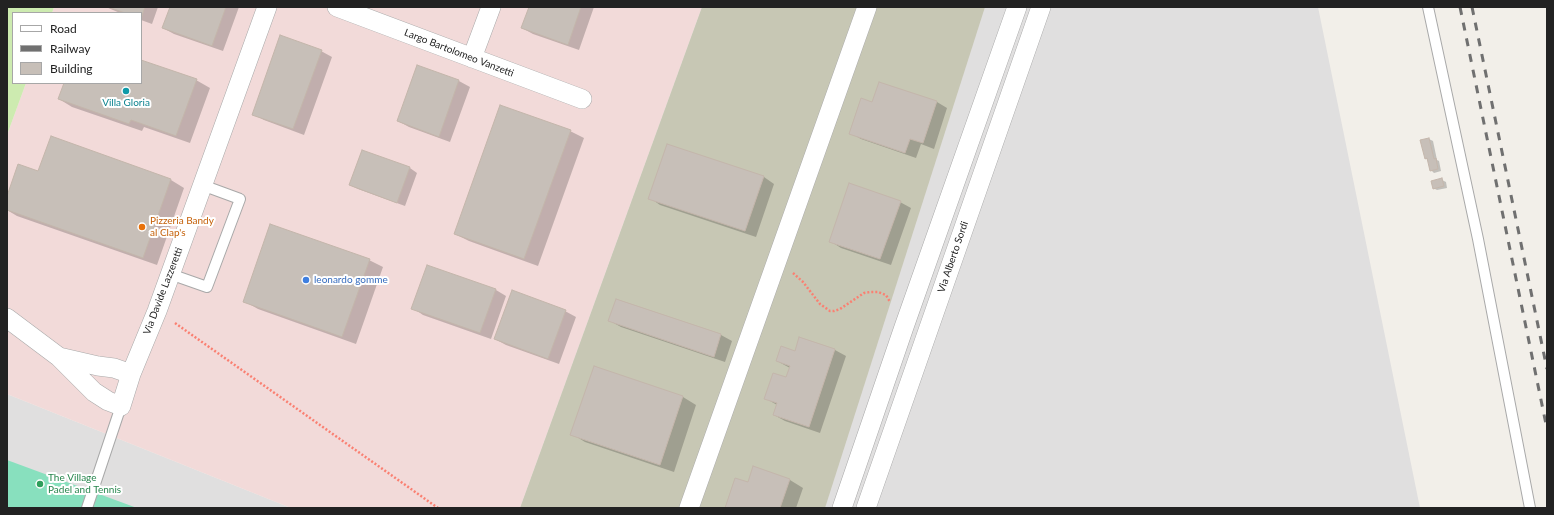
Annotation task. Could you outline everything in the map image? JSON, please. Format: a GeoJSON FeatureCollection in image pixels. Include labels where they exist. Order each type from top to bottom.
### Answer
{"type":"FeatureCollection","features":[{"type":"Feature","properties":{"kind":"street","name":"Via Davide Lazzeretti"},"geometry":{"type":"LineString","coordinates":[[121,406],[131,374],[157,311],[267,7]]}},
{"type":"Feature","properties":{"kind":"street","name":"Largo Bartolomeo Vanzetti"},"geometry":{"type":"LineString","coordinates":[[337,7],[582,99]]}},
{"type":"Feature","properties":{"kind":"street"},"geometry":{"type":"LineString","coordinates":[[472,58],[491,7]]}},
{"type":"Feature","properties":{"kind":"street"},"geometry":{"type":"LineString","coordinates":[[689,508],[867,7]]}},
{"type":"Feature","properties":{"kind":"street"},"geometry":{"type":"LineString","coordinates":[[842,508],[1017,7]]}},
{"type":"Feature","properties":{"kind":"street","name":"Via Alberto Sordi"},"geometry":{"type":"LineString","coordinates":[[866,508],[1041,7]]}},
{"type":"Feature","properties":{"kind":"street"},"geometry":{"type":"LineString","coordinates":[[7,318],[59,357],[94,392],[108,401],[121,406]]}},
{"type":"Feature","properties":{"kind":"street"},"geometry":{"type":"LineString","coordinates":[[59,357],[114,368],[131,374]]}},
{"type":"Feature","properties":{"kind":"lane"},"geometry":{"type":"LineString","coordinates":[[1428,7],[1478,239],[1530,508]]}},
{"type":"Feature","properties":{"kind":"lane"},"geometry":{"type":"LineString","coordinates":[[170,274],[207,287],[240,199],[202,185]]}},
{"type":"Feature","properties":{"kind":"lane","name":"Via Davide Lazzeretti"},"geometry":{"type":"LineString","coordinates":[[87,508],[121,406]]}},
{"type":"Feature","properties":{"kind":"path"},"geometry":{"type":"LineString","coordinates":[[774,267],[793,273],[820,304],[830,311],[834,311],[870,292],[878,292],[886,295],[892,307]]}},
{"type":"Feature","properties":{"kind":"path"},"geometry":{"type":"LineString","coordinates":[[157,311],[438,508]]}},
{"type":"Feature","properties":{"kind":"shaded area"},"geometry":{"type":"Polygon","coordinates":[[[54,7],[702,7],[520,508],[291,508],[7,394],[7,135],[26,84],[142,84],[142,12],[52,12],[54,7]]]}},
{"type":"Feature","properties":{"kind":"shaded area"},"geometry":{"type":"Polygon","coordinates":[[[702,7],[1318,7],[1420,508],[520,508],[702,7]]]}},
{"type":"Feature","properties":{"kind":"shaded area"},"geometry":{"type":"Polygon","coordinates":[[[702,7],[985,7],[825,508],[520,508],[702,7]]]}},
{"type":"Feature","properties":{"kind":"shaded area"},"geometry":{"type":"Polygon","coordinates":[[[7,394],[291,508],[7,508],[7,394]]]}},
{"type":"Feature","properties":{"kind":"green space"},"geometry":{"type":"Polygon","coordinates":[[[7,7],[54,7],[52,12],[12,12],[12,84],[26,84],[7,135],[7,7]]]}},
{"type":"Feature","properties":{"kind":"green space","name":"The Village Padel and Tennis"},"geometry":{"type":"Polygon","coordinates":[[[7,460],[137,508],[7,508],[7,460]]]}},
{"type":"Feature","properties":{"kind":"building"},"geometry":{"type":"Polygon","coordinates":[[[108,7],[145,7],[142,16],[142,12],[122,12],[108,7]]]}},
{"type":"Feature","properties":{"kind":"building"},"geometry":{"type":"Polygon","coordinates":[[[170,7],[226,7],[212,46],[162,28],[170,7]]]}},
{"type":"Feature","properties":{"kind":"building"},"geometry":{"type":"Polygon","coordinates":[[[529,7],[581,7],[568,45],[521,28],[529,7]]]}},
{"type":"Feature","properties":{"kind":"building"},"geometry":{"type":"Polygon","coordinates":[[[280,35],[322,50],[293,129],[252,115],[280,35]]]}},
{"type":"Feature","properties":{"kind":"building","name":"Villa Gloria"},"geometry":{"type":"Polygon","coordinates":[[[142,60],[197,79],[176,136],[131,120],[129,124],[58,99],[64,84],[142,84],[142,60]]]}},
{"type":"Feature","properties":{"kind":"building"},"geometry":{"type":"Polygon","coordinates":[[[417,65],[459,80],[439,137],[397,121],[417,65]]]}},
{"type":"Feature","properties":{"kind":"building"},"geometry":{"type":"Polygon","coordinates":[[[879,82],[937,101],[923,143],[910,139],[905,153],[849,134],[861,98],[872,102],[879,82]]]}},
{"type":"Feature","properties":{"kind":"building"},"geometry":{"type":"Polygon","coordinates":[[[500,105],[571,130],[524,259],[454,234],[500,105]]]}},
{"type":"Feature","properties":{"kind":"building"},"geometry":{"type":"Polygon","coordinates":[[[51,136],[171,179],[143,258],[7,210],[7,196],[18,164],[38,171],[51,136]]]}},
{"type":"Feature","properties":{"kind":"building"},"geometry":{"type":"Polygon","coordinates":[[[1429,138],[1438,169],[1430,171],[1420,140],[1429,138]]]}},
{"type":"Feature","properties":{"kind":"building"},"geometry":{"type":"Polygon","coordinates":[[[667,144],[764,176],[745,231],[648,199],[667,144]]]}},
{"type":"Feature","properties":{"kind":"building"},"geometry":{"type":"Polygon","coordinates":[[[362,150],[410,167],[397,203],[349,185],[362,150]]]}},
{"type":"Feature","properties":{"kind":"building"},"geometry":{"type":"Polygon","coordinates":[[[1442,178],[1444,186],[1433,189],[1431,181],[1442,178]]]}},
{"type":"Feature","properties":{"kind":"building"},"geometry":{"type":"Polygon","coordinates":[[[849,183],[901,201],[880,259],[829,242],[849,183]]]}},
{"type":"Feature","properties":{"kind":"building","name":"leonardo gomme"},"geometry":{"type":"Polygon","coordinates":[[[270,224],[370,259],[342,337],[243,302],[270,224]]]}},
{"type":"Feature","properties":{"kind":"building"},"geometry":{"type":"Polygon","coordinates":[[[427,265],[496,289],[480,333],[411,309],[427,265]]]}},
{"type":"Feature","properties":{"kind":"building"},"geometry":{"type":"Polygon","coordinates":[[[512,290],[566,310],[548,359],[494,339],[512,290]]]}},
{"type":"Feature","properties":{"kind":"building"},"geometry":{"type":"Polygon","coordinates":[[[616,299],[721,334],[714,357],[608,321],[616,299]]]}},
{"type":"Feature","properties":{"kind":"building"},"geometry":{"type":"Polygon","coordinates":[[[799,337],[835,349],[809,427],[773,415],[777,403],[764,399],[773,373],[786,377],[790,366],[776,361],[781,346],[795,351],[799,337]]]}},
{"type":"Feature","properties":{"kind":"building"},"geometry":{"type":"Polygon","coordinates":[[[594,366],[683,396],[660,465],[570,435],[594,366]]]}},
{"type":"Feature","properties":{"kind":"building"},"geometry":{"type":"Polygon","coordinates":[[[753,466],[790,479],[780,508],[725,508],[735,478],[748,482],[753,466]]]}},
{"type":"Feature","properties":{"kind":"railway"},"geometry":{"type":"LineString","coordinates":[[1460,7],[1547,429]]}},
{"type":"Feature","properties":{"kind":"railway"},"geometry":{"type":"LineString","coordinates":[[1472,7],[1547,369]]}},
{"type":"Feature","properties":{"kind":"place","name":"Villa Gloria"},"geometry":{"type":"Point","coordinates":[126,91]}},
{"type":"Feature","properties":{"kind":"place","name":"Pizzeria Bandy al Clap's"},"geometry":{"type":"Point","coordinates":[142,227]}},
{"type":"Feature","properties":{"kind":"place","name":"leonardo gomme"},"geometry":{"type":"Point","coordinates":[306,280]}},
{"type":"Feature","properties":{"kind":"place","name":"The Village Padel and Tennis"},"geometry":{"type":"Point","coordinates":[40,484]}}]}
